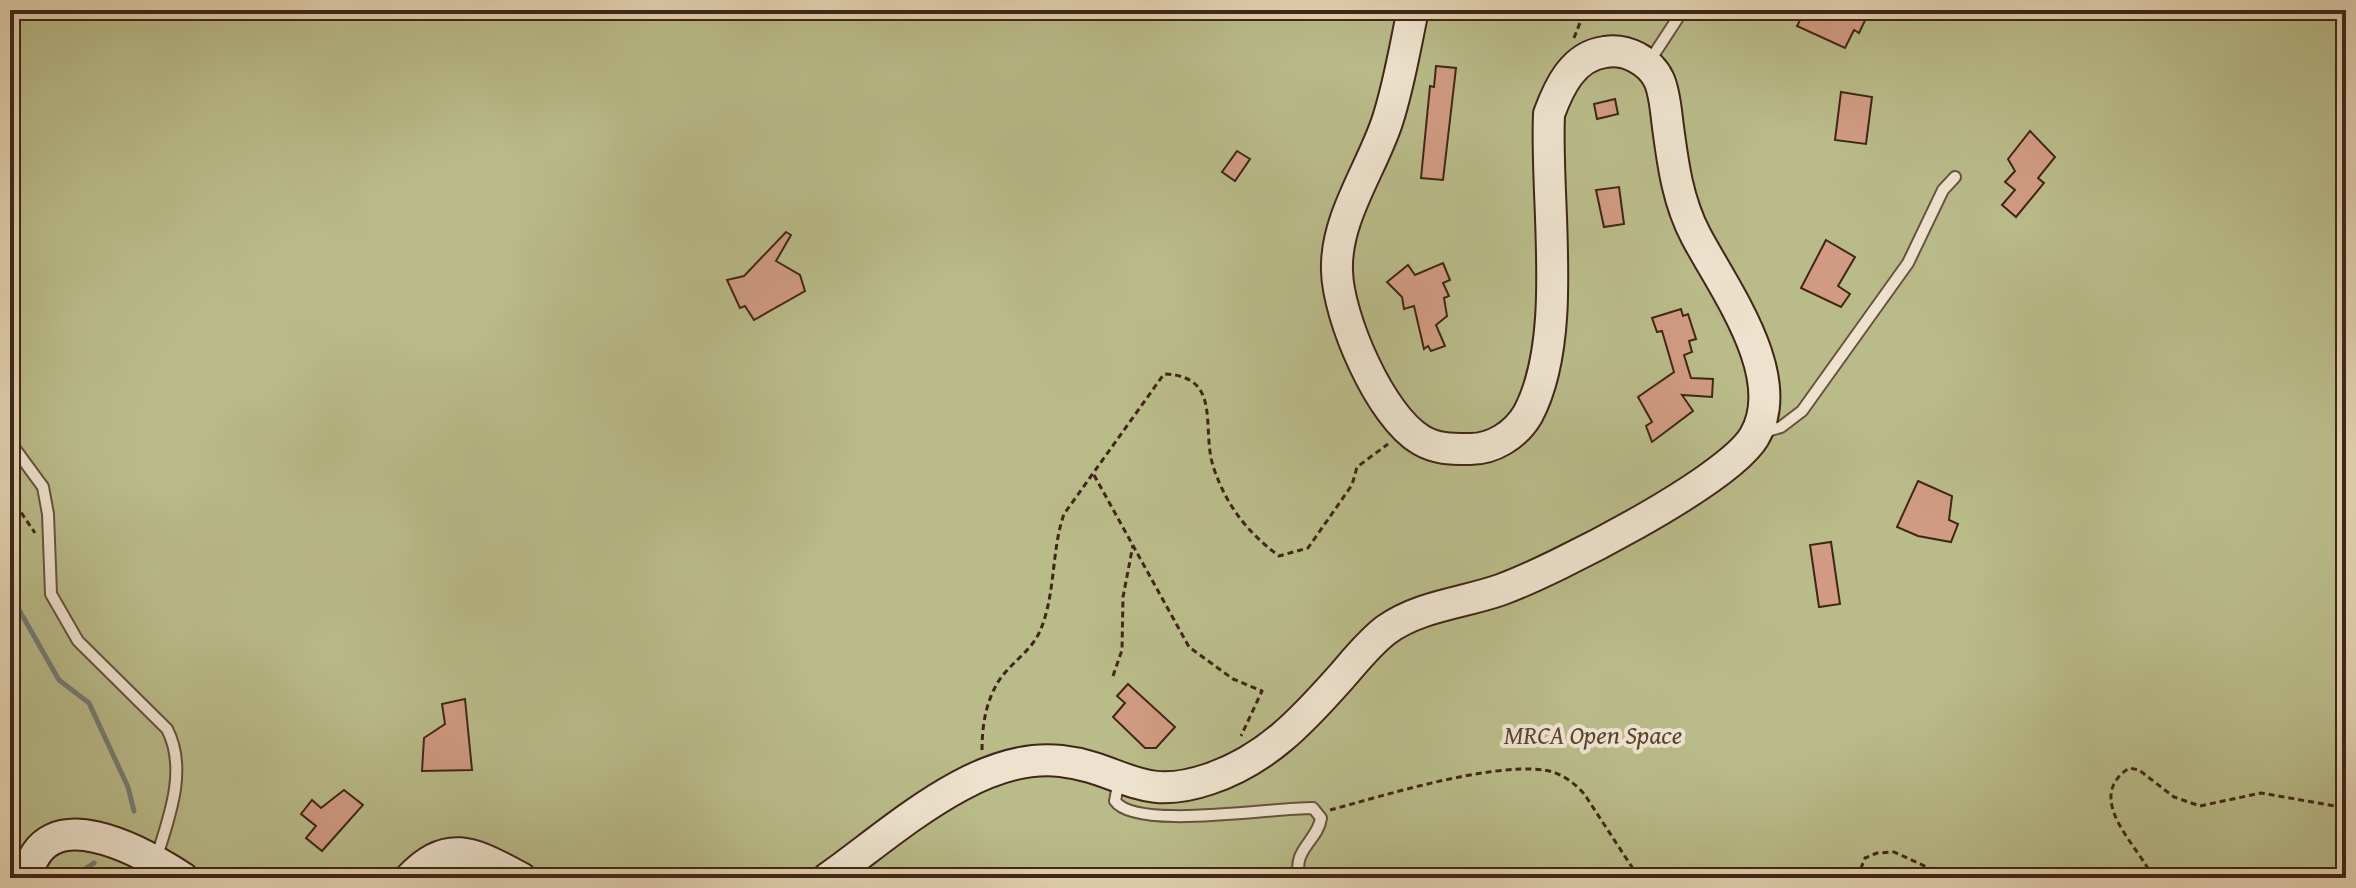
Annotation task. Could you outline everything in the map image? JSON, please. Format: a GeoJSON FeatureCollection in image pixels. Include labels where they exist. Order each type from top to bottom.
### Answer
{"type":"FeatureCollection","features":[{"type":"Feature","properties":{"kind":"main road"},"geometry":{"type":"LineString","coordinates":[[828,878],[928,807],[975,778],[1004,765],[1057,760],[1157,789],[1183,788],[1246,763],[1296,727],[1387,630],[1423,612],[1488,594],[1551,570],[1720,474],[1755,435],[1763,417],[1764,385],[1749,332],[1687,216],[1674,175],[1660,81],[1648,64],[1614,51],[1586,59],[1570,73],[1549,114],[1552,306],[1541,377],[1522,423],[1504,440],[1478,450],[1430,445],[1407,429],[1390,411],[1368,369],[1346,313],[1337,271],[1340,239],[1387,121],[1413,10]]}},
{"type":"Feature","properties":{"kind":"main road"},"geometry":{"type":"LineString","coordinates":[[27,878],[35,856],[44,846],[71,835],[103,837],[183,878]]}},
{"type":"Feature","properties":{"kind":"main road"},"geometry":{"type":"LineString","coordinates":[[410,878],[426,860],[439,853],[479,856],[521,878]]}},
{"type":"Feature","properties":{"kind":"lane"},"geometry":{"type":"LineString","coordinates":[[1648,64],[1683,10]]}},
{"type":"Feature","properties":{"kind":"lane"},"geometry":{"type":"LineString","coordinates":[[1755,435],[1781,427],[1802,411],[1908,263],[1943,190],[1955,177]]}},
{"type":"Feature","properties":{"kind":"lane"},"geometry":{"type":"LineString","coordinates":[[10,442],[43,487],[48,514],[51,594],[78,641],[167,729],[176,745],[175,787],[155,861]]}},
{"type":"Feature","properties":{"kind":"lane"},"geometry":{"type":"LineString","coordinates":[[1119,780],[1115,801],[1127,810],[1190,818],[1306,808],[1319,812],[1320,825],[1299,855],[1300,878]]}},
{"type":"Feature","properties":{"kind":"path"},"geometry":{"type":"LineString","coordinates":[[981,759],[985,712],[1001,678],[1040,631],[1057,535],[1064,514],[1164,374],[1182,375],[1197,384],[1205,399],[1213,465],[1230,507],[1254,537],[1279,556],[1308,548],[1352,485],[1357,467],[1407,429]]}},
{"type":"Feature","properties":{"kind":"path"},"geometry":{"type":"LineString","coordinates":[[1094,475],[1189,647],[1233,679],[1262,691],[1239,741]]}},
{"type":"Feature","properties":{"kind":"path"},"geometry":{"type":"LineString","coordinates":[[10,496],[47,551]]}},
{"type":"Feature","properties":{"kind":"path"},"geometry":{"type":"LineString","coordinates":[[1113,676],[1122,650],[1123,597],[1133,545]]}},
{"type":"Feature","properties":{"kind":"path"},"geometry":{"type":"LineString","coordinates":[[2153,878],[2118,826],[2111,804],[2115,783],[2129,768],[2139,770],[2174,797],[2200,806],[2261,793],[2346,808]]}},
{"type":"Feature","properties":{"kind":"path"},"geometry":{"type":"LineString","coordinates":[[1319,812],[1423,786],[1501,772],[1544,770],[1576,784],[1639,878]]}},
{"type":"Feature","properties":{"kind":"path"},"geometry":{"type":"LineString","coordinates":[[1857,878],[1865,858],[1877,853],[1894,852],[1951,878]]}},
{"type":"Feature","properties":{"kind":"green space","name":"MRCA Open Space"},"geometry":{"type":"Polygon","coordinates":[[[10,10],[2346,10],[2346,878],[10,878],[10,10]]]}},
{"type":"Feature","properties":{"kind":"building"},"geometry":{"type":"Polygon","coordinates":[[[1805,10],[1870,10],[1859,33],[1854,30],[1845,48],[1797,26],[1805,10]]]}},
{"type":"Feature","properties":{"kind":"building"},"geometry":{"type":"Polygon","coordinates":[[[1436,66],[1456,68],[1443,180],[1421,178],[1430,86],[1434,87],[1436,66]]]}},
{"type":"Feature","properties":{"kind":"building"},"geometry":{"type":"Polygon","coordinates":[[[1841,92],[1872,97],[1866,144],[1835,140],[1841,92]]]}},
{"type":"Feature","properties":{"kind":"building"},"geometry":{"type":"Polygon","coordinates":[[[1615,99],[1618,114],[1597,119],[1594,104],[1615,99]]]}},
{"type":"Feature","properties":{"kind":"building"},"geometry":{"type":"Polygon","coordinates":[[[2030,131],[2055,157],[2038,178],[2044,183],[2016,217],[2002,205],[2015,190],[2005,182],[2015,171],[2008,159],[2030,131]]]}},
{"type":"Feature","properties":{"kind":"building"},"geometry":{"type":"Polygon","coordinates":[[[1237,151],[1250,159],[1235,181],[1222,172],[1237,151]]]}},
{"type":"Feature","properties":{"kind":"building"},"geometry":{"type":"Polygon","coordinates":[[[1619,187],[1624,224],[1604,227],[1596,190],[1619,187]]]}},
{"type":"Feature","properties":{"kind":"building"},"geometry":{"type":"Polygon","coordinates":[[[786,232],[791,235],[776,261],[800,275],[805,291],[754,320],[745,306],[740,308],[727,280],[744,276],[786,232]]]}},
{"type":"Feature","properties":{"kind":"building"},"geometry":{"type":"Polygon","coordinates":[[[1826,240],[1855,257],[1838,286],[1850,294],[1841,307],[1801,288],[1826,240]]]}},
{"type":"Feature","properties":{"kind":"building"},"geometry":{"type":"Polygon","coordinates":[[[1443,263],[1450,280],[1443,283],[1449,296],[1444,298],[1447,316],[1436,325],[1445,346],[1431,351],[1428,346],[1424,349],[1414,306],[1404,309],[1402,297],[1387,282],[1408,265],[1415,275],[1443,263]]]}},
{"type":"Feature","properties":{"kind":"building"},"geometry":{"type":"Polygon","coordinates":[[[1681,309],[1683,316],[1688,314],[1696,339],[1689,341],[1692,352],[1684,355],[1691,378],[1713,379],[1712,397],[1682,395],[1693,411],[1652,442],[1646,426],[1652,422],[1638,397],[1674,372],[1662,331],[1657,332],[1652,318],[1681,309]]]}},
{"type":"Feature","properties":{"kind":"building"},"geometry":{"type":"Polygon","coordinates":[[[1918,481],[1952,496],[1949,520],[1958,524],[1951,542],[1918,536],[1897,527],[1918,481]]]}},
{"type":"Feature","properties":{"kind":"building"},"geometry":{"type":"Polygon","coordinates":[[[1831,542],[1840,604],[1819,607],[1810,545],[1831,542]]]}},
{"type":"Feature","properties":{"kind":"building"},"geometry":{"type":"Polygon","coordinates":[[[1128,684],[1175,727],[1156,748],[1145,748],[1113,717],[1125,703],[1117,696],[1128,684]]]}},
{"type":"Feature","properties":{"kind":"building"},"geometry":{"type":"Polygon","coordinates":[[[465,699],[472,770],[422,771],[424,738],[445,724],[442,704],[465,699]]]}},
{"type":"Feature","properties":{"kind":"building"},"geometry":{"type":"Polygon","coordinates":[[[344,790],[363,805],[322,851],[306,838],[316,826],[301,814],[312,800],[321,808],[344,790]]]}},
{"type":"Feature","properties":{"kind":"waterway"},"geometry":{"type":"LineString","coordinates":[[10,594],[59,680],[89,703],[128,787],[134,811]]}},
{"type":"Feature","properties":{"kind":"waterway"},"geometry":{"type":"LineString","coordinates":[[72,878],[94,863]]}}]}
